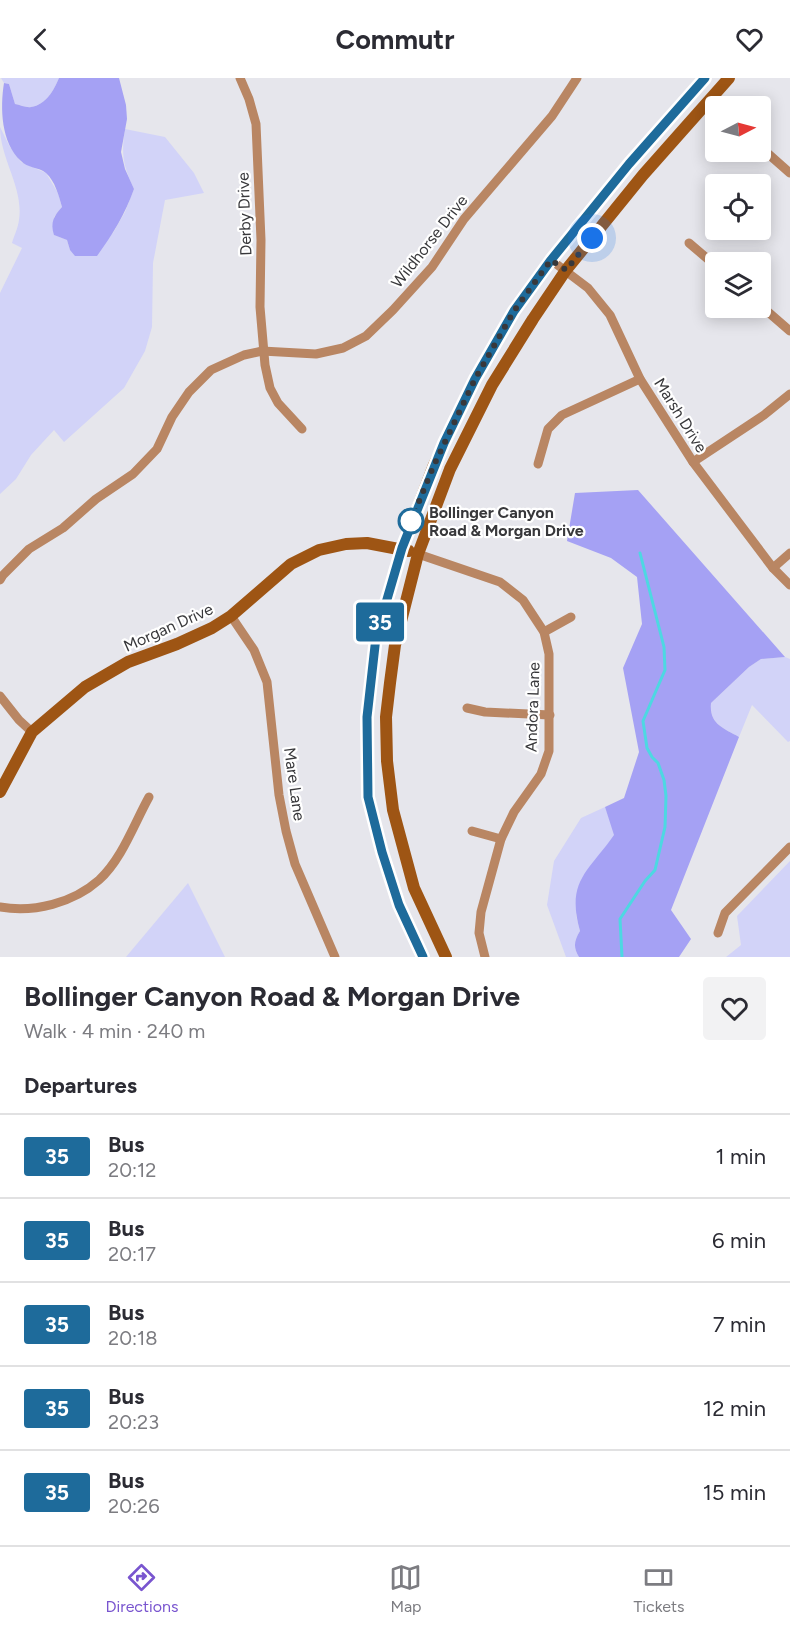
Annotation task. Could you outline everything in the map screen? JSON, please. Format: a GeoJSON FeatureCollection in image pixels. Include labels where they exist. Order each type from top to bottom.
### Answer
{"type":"FeatureCollection","features":[{"type":"Feature","properties":{"kind":"main road"},"geometry":{"type":"LineString","coordinates":[[423,957],[399,905],[368,797],[367,717],[376,637],[402,548],[434,465],[475,379],[514,311],[551,260],[629,164],[705,78]]}},
{"type":"Feature","properties":{"kind":"main road"},"geometry":{"type":"LineString","coordinates":[[446,957],[414,888],[393,810],[387,761],[386,717],[395,645],[418,554],[450,468],[492,385],[566,270],[643,175],[729,78]]}},
{"type":"Feature","properties":{"kind":"main road","name":"Morgan Drive"},"geometry":{"type":"LineString","coordinates":[[0,792],[32,732],[85,687],[128,662],[212,628],[231,616],[291,564],[319,550],[346,544],[367,543],[402,548],[418,554]]}},
{"type":"Feature","properties":{"kind":"street","name":"Derby Drive"},"geometry":{"type":"LineString","coordinates":[[240,78],[256,124],[261,240],[262,351],[270,388],[278,404],[302,429]]}},
{"type":"Feature","properties":{"kind":"street","name":"Wildhorse Drive"},"geometry":{"type":"LineString","coordinates":[[0,580],[29,549],[63,528],[96,499],[133,474],[157,449],[172,417],[189,392],[211,370],[244,355],[262,351],[316,354],[343,348],[366,336],[432,267],[464,219],[552,116],[577,78]]}},
{"type":"Feature","properties":{"kind":"street"},"geometry":{"type":"LineString","coordinates":[[771,156],[790,173]]}},
{"type":"Feature","properties":{"kind":"street"},"geometry":{"type":"LineString","coordinates":[[689,243],[705,257]]}},
{"type":"Feature","properties":{"kind":"street","name":"Marsh Drive"},"geometry":{"type":"LineString","coordinates":[[551,260],[588,288],[610,315],[640,379],[693,462],[773,568],[790,585]]}},
{"type":"Feature","properties":{"kind":"street"},"geometry":{"type":"LineString","coordinates":[[771,315],[790,331]]}},
{"type":"Feature","properties":{"kind":"street"},"geometry":{"type":"LineString","coordinates":[[538,464],[548,429],[562,415],[640,379]]}},
{"type":"Feature","properties":{"kind":"street"},"geometry":{"type":"LineString","coordinates":[[693,462],[764,415],[790,394]]}},
{"type":"Feature","properties":{"kind":"street"},"geometry":{"type":"LineString","coordinates":[[773,568],[790,553]]}},
{"type":"Feature","properties":{"kind":"street","name":"Andora Lane"},"geometry":{"type":"LineString","coordinates":[[418,554],[500,582],[523,600],[544,632],[549,654],[549,752],[542,774],[514,812],[501,839],[481,912],[479,933],[484,957]]}},
{"type":"Feature","properties":{"kind":"street","name":"Mare Lane"},"geometry":{"type":"LineString","coordinates":[[231,616],[254,651],[267,682],[279,795],[286,831],[295,864],[335,957]]}},
{"type":"Feature","properties":{"kind":"street"},"geometry":{"type":"LineString","coordinates":[[544,632],[571,617]]}},
{"type":"Feature","properties":{"kind":"street"},"geometry":{"type":"LineString","coordinates":[[0,696],[32,732]]}},
{"type":"Feature","properties":{"kind":"street"},"geometry":{"type":"LineString","coordinates":[[466,708],[485,712],[549,715]]}},
{"type":"Feature","properties":{"kind":"street"},"geometry":{"type":"LineString","coordinates":[[0,907],[14,909],[46,906],[75,896],[99,879],[117,856],[149,797]]}},
{"type":"Feature","properties":{"kind":"street"},"geometry":{"type":"LineString","coordinates":[[472,831],[501,839]]}},
{"type":"Feature","properties":{"kind":"street"},"geometry":{"type":"LineString","coordinates":[[718,933],[724,913],[790,847]]}},
{"type":"Feature","properties":{"kind":"shaded area"},"geometry":{"type":"Polygon","coordinates":[[[1,78],[59,78],[45,100],[36,106],[29,107],[15,104],[9,84],[4,83],[1,78]]]}},
{"type":"Feature","properties":{"kind":"shaded area"},"geometry":{"type":"Polygon","coordinates":[[[59,78],[119,78],[126,105],[127,119],[121,152],[125,169],[134,189],[118,224],[97,256],[75,256],[67,240],[54,235],[52,226],[62,207],[54,184],[46,173],[24,163],[14,154],[6,135],[2,114],[4,83],[9,84],[15,104],[29,107],[36,106],[45,100],[59,78]]]}},
{"type":"Feature","properties":{"kind":"shaded area"},"geometry":{"type":"Polygon","coordinates":[[[0,127],[21,162],[46,173],[58,193],[62,207],[54,217],[54,235],[67,240],[70,250],[113,233],[125,212],[134,189],[124,160],[125,129],[165,137],[194,173],[204,193],[165,200],[153,263],[152,327],[145,351],[124,388],[64,442],[54,430],[31,455],[16,479],[0,494],[0,293],[22,248],[12,243],[20,208],[1,139],[0,127]]]}},
{"type":"Feature","properties":{"kind":"shaded area"},"geometry":{"type":"Polygon","coordinates":[[[638,490],[785,657],[761,659],[749,667],[711,703],[712,716],[718,725],[739,737],[671,910],[691,939],[679,957],[579,957],[575,944],[580,931],[576,914],[578,888],[588,868],[614,835],[605,807],[624,798],[639,752],[623,668],[642,624],[637,577],[611,558],[567,541],[575,493],[638,490]]]}},
{"type":"Feature","properties":{"kind":"shaded area"},"geometry":{"type":"Polygon","coordinates":[[[785,657],[790,659],[790,741],[788,742],[752,705],[739,737],[715,721],[712,716],[711,703],[749,667],[761,659],[785,657]]]}},
{"type":"Feature","properties":{"kind":"shaded area"},"geometry":{"type":"Polygon","coordinates":[[[605,807],[615,835],[604,850],[576,915],[580,931],[575,947],[579,957],[566,957],[547,905],[554,861],[581,818],[605,807]]]}},
{"type":"Feature","properties":{"kind":"shaded area"},"geometry":{"type":"Polygon","coordinates":[[[790,861],[790,957],[726,957],[741,945],[737,916],[790,861]]]}},
{"type":"Feature","properties":{"kind":"shaded area"},"geometry":{"type":"Polygon","coordinates":[[[188,883],[225,957],[126,957],[188,883]]]}},
{"type":"Feature","properties":{"kind":"waterway"},"geometry":{"type":"LineString","coordinates":[[622,957],[620,919],[655,870],[665,827],[664,780],[658,763],[647,748],[643,721],[665,670],[664,647],[640,553]]}},
{"type":"Feature","properties":{"kind":"bus line","name":"35"},"geometry":{"type":"LineString","coordinates":[[423,957],[399,905],[368,797],[367,717],[376,637],[402,548],[444,443],[475,379],[514,311],[551,260],[629,164],[705,78]]}},
{"type":"Feature","properties":{"kind":"place","name":"Bollinger Canyon Road & Morgan Drive"},"geometry":{"type":"Point","coordinates":[411,521]}},
{"type":"Feature","properties":{"kind":"route"},"geometry":{"type":"LineString","coordinates":[[411,521],[434,465],[475,379],[514,311],[551,260],[566,270],[592,238]]}}]}
